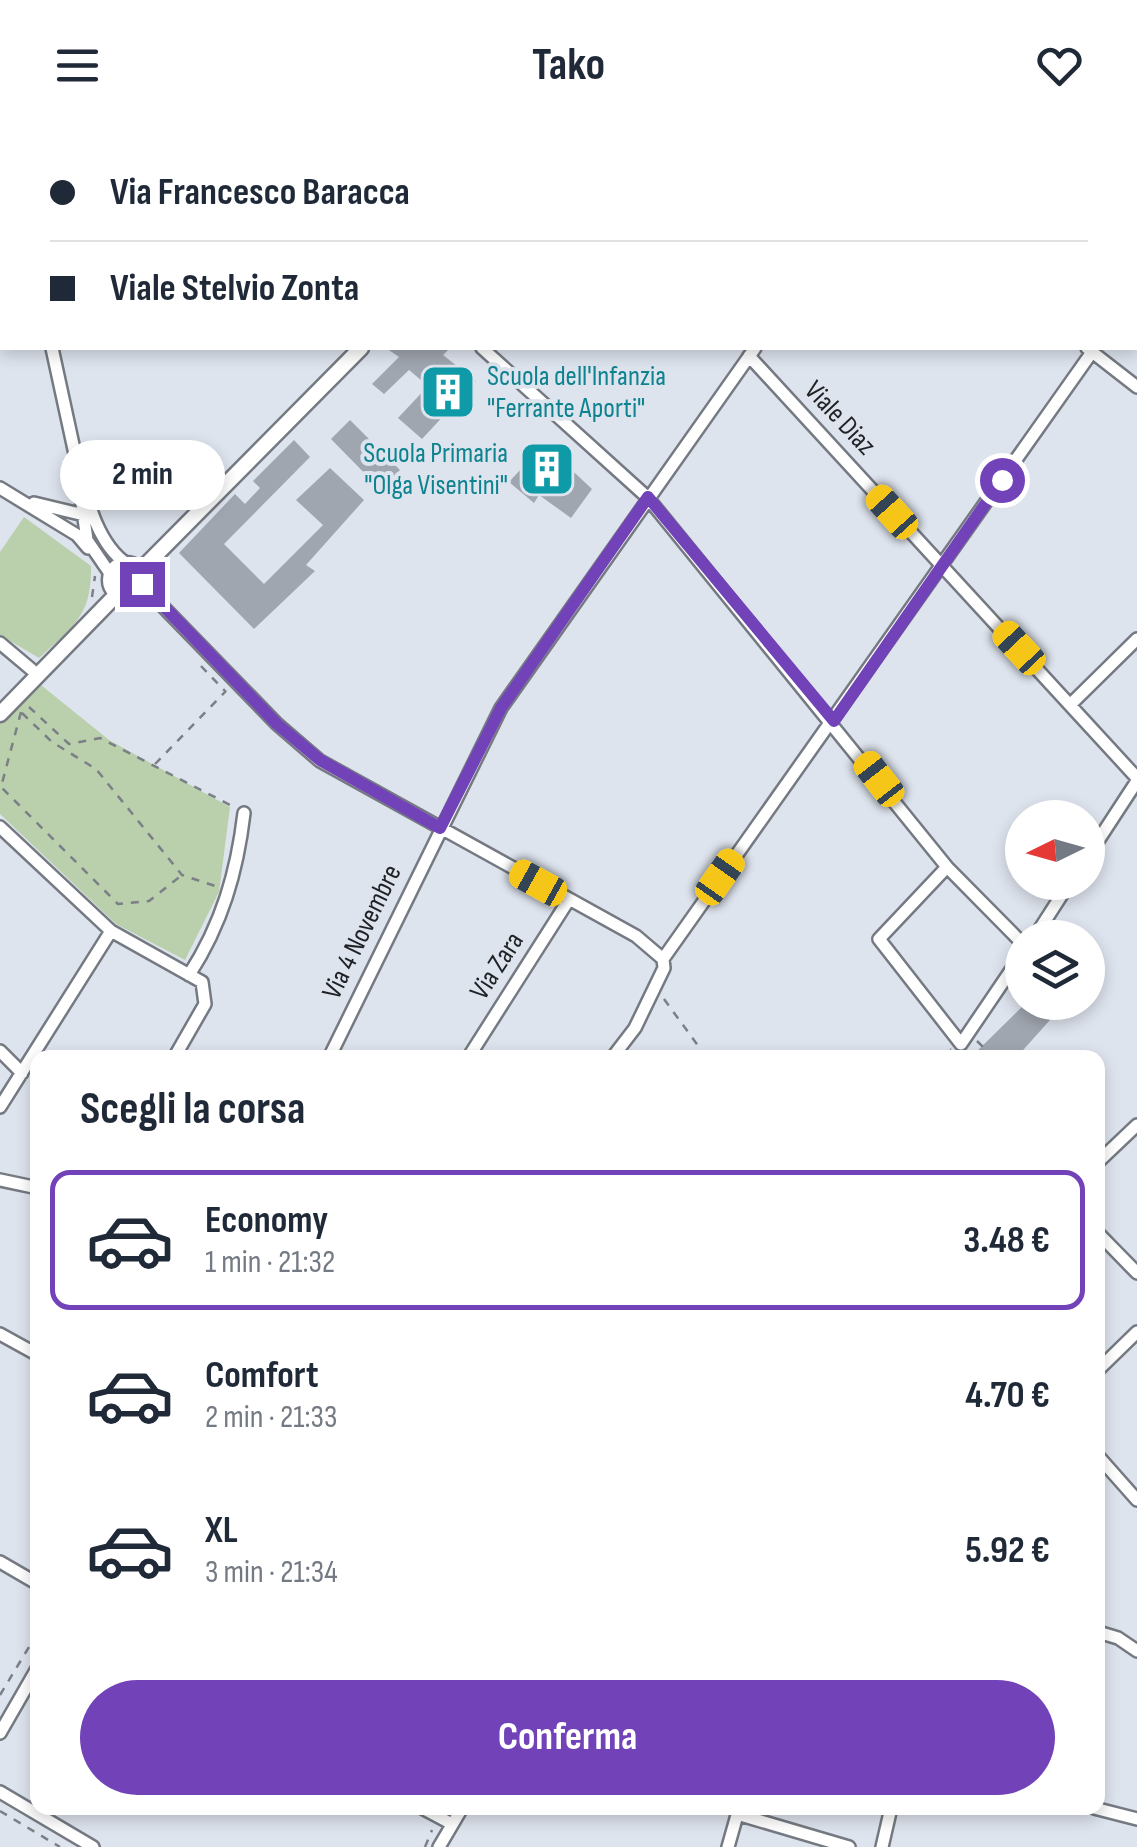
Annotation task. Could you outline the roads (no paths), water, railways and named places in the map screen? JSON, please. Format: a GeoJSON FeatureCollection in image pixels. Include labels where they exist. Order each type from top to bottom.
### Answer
{"type":"FeatureCollection","features":[{"type":"Feature","properties":{"kind":"street"},"geometry":{"type":"LineString","coordinates":[[52,350],[75,454],[104,537]]}},
{"type":"Feature","properties":{"kind":"street"},"geometry":{"type":"LineString","coordinates":[[118,593],[132,595],[136,573],[359,350]]}},
{"type":"Feature","properties":{"kind":"street"},"geometry":{"type":"LineString","coordinates":[[484,350],[648,497],[834,721],[947,866],[1005,926]]}},
{"type":"Feature","properties":{"kind":"street"},"geometry":{"type":"LineString","coordinates":[[618,1050],[635,1028],[663,959],[834,721],[1090,350],[1137,387]]}},
{"type":"Feature","properties":{"kind":"street","name":"Via 4 Novembre"},"geometry":{"type":"LineString","coordinates":[[333,1050],[501,708],[752,352]]}},
{"type":"Feature","properties":{"kind":"street","name":"Viale Diaz"},"geometry":{"type":"LineString","coordinates":[[752,352],[1137,779]]}},
{"type":"Feature","properties":{"kind":"street"},"geometry":{"type":"LineString","coordinates":[[75,454],[80,512],[94,555]]}},
{"type":"Feature","properties":{"kind":"street"},"geometry":{"type":"LineString","coordinates":[[0,488],[25,500],[77,536],[111,575],[118,593]]}},
{"type":"Feature","properties":{"kind":"street"},"geometry":{"type":"LineString","coordinates":[[25,500],[80,512],[237,682],[320,760],[636,936],[663,959]]}},
{"type":"Feature","properties":{"kind":"street"},"geometry":{"type":"LineString","coordinates":[[111,575],[136,573]]}},
{"type":"Feature","properties":{"kind":"street"},"geometry":{"type":"LineString","coordinates":[[4,716],[118,593]]}},
{"type":"Feature","properties":{"kind":"street"},"geometry":{"type":"LineString","coordinates":[[1071,704],[1137,640]]}},
{"type":"Feature","properties":{"kind":"street"},"geometry":{"type":"LineString","coordinates":[[0,643],[38,676]]}},
{"type":"Feature","properties":{"kind":"street"},"geometry":{"type":"LineString","coordinates":[[1105,829],[1137,779]]}},
{"type":"Feature","properties":{"kind":"street"},"geometry":{"type":"LineString","coordinates":[[189,974],[214,937],[229,891],[244,812]]}},
{"type":"Feature","properties":{"kind":"street"},"geometry":{"type":"LineString","coordinates":[[0,827],[111,931],[202,982],[205,1004],[179,1050]]}},
{"type":"Feature","properties":{"kind":"street"},"geometry":{"type":"LineString","coordinates":[[947,866],[879,940],[961,1044],[1005,979]]}},
{"type":"Feature","properties":{"kind":"street","name":"Via Zara"},"geometry":{"type":"LineString","coordinates":[[473,1050],[568,900]]}},
{"type":"Feature","properties":{"kind":"street"},"geometry":{"type":"LineString","coordinates":[[36,1050],[111,931]]}},
{"type":"Feature","properties":{"kind":"street"},"geometry":{"type":"LineString","coordinates":[[0,1051],[22,1073]]}},
{"type":"Feature","properties":{"kind":"street"},"geometry":{"type":"LineString","coordinates":[[0,1107],[30,1060]]}},
{"type":"Feature","properties":{"kind":"street"},"geometry":{"type":"LineString","coordinates":[[1105,1155],[1137,1125]]}},
{"type":"Feature","properties":{"kind":"street"},"geometry":{"type":"LineString","coordinates":[[0,1180],[30,1186]]}},
{"type":"Feature","properties":{"kind":"street"},"geometry":{"type":"LineString","coordinates":[[1105,1240],[1137,1273]]}},
{"type":"Feature","properties":{"kind":"street"},"geometry":{"type":"LineString","coordinates":[[1105,1363],[1137,1332]]}},
{"type":"Feature","properties":{"kind":"street"},"geometry":{"type":"LineString","coordinates":[[0,1334],[30,1351]]}},
{"type":"Feature","properties":{"kind":"street"},"geometry":{"type":"LineString","coordinates":[[1105,1464],[1137,1500]]}},
{"type":"Feature","properties":{"kind":"street"},"geometry":{"type":"LineString","coordinates":[[0,1562],[30,1579]]}},
{"type":"Feature","properties":{"kind":"street"},"geometry":{"type":"LineString","coordinates":[[1105,1634],[1137,1652]]}},
{"type":"Feature","properties":{"kind":"street"},"geometry":{"type":"LineString","coordinates":[[0,1733],[30,1681]]}},
{"type":"Feature","properties":{"kind":"street"},"geometry":{"type":"LineString","coordinates":[[0,1792],[30,1810]]}},
{"type":"Feature","properties":{"kind":"street"},"geometry":{"type":"LineString","coordinates":[[1105,1811],[1137,1819]]}},
{"type":"Feature","properties":{"kind":"street"},"geometry":{"type":"LineString","coordinates":[[39,1815],[93,1847]]}},
{"type":"Feature","properties":{"kind":"street"},"geometry":{"type":"LineString","coordinates":[[435,1815],[452,1824]]}},
{"type":"Feature","properties":{"kind":"street"},"geometry":{"type":"LineString","coordinates":[[439,1847],[458,1815]]}},
{"type":"Feature","properties":{"kind":"street"},"geometry":{"type":"LineString","coordinates":[[728,1847],[737,1815]]}},
{"type":"Feature","properties":{"kind":"street"},"geometry":{"type":"LineString","coordinates":[[750,1815],[849,1847]]}},
{"type":"Feature","properties":{"kind":"street"},"geometry":{"type":"LineString","coordinates":[[882,1847],[890,1815]]}},
{"type":"Feature","properties":{"kind":"place","name":"Scuola dell'Infanzia \"Ferrante Aporti\""},"geometry":{"type":"Point","coordinates":[448,392]}},
{"type":"Feature","properties":{"kind":"place","name":"Scuola Primaria \"Olga Visentini\""},"geometry":{"type":"Point","coordinates":[547,469]}}]}
